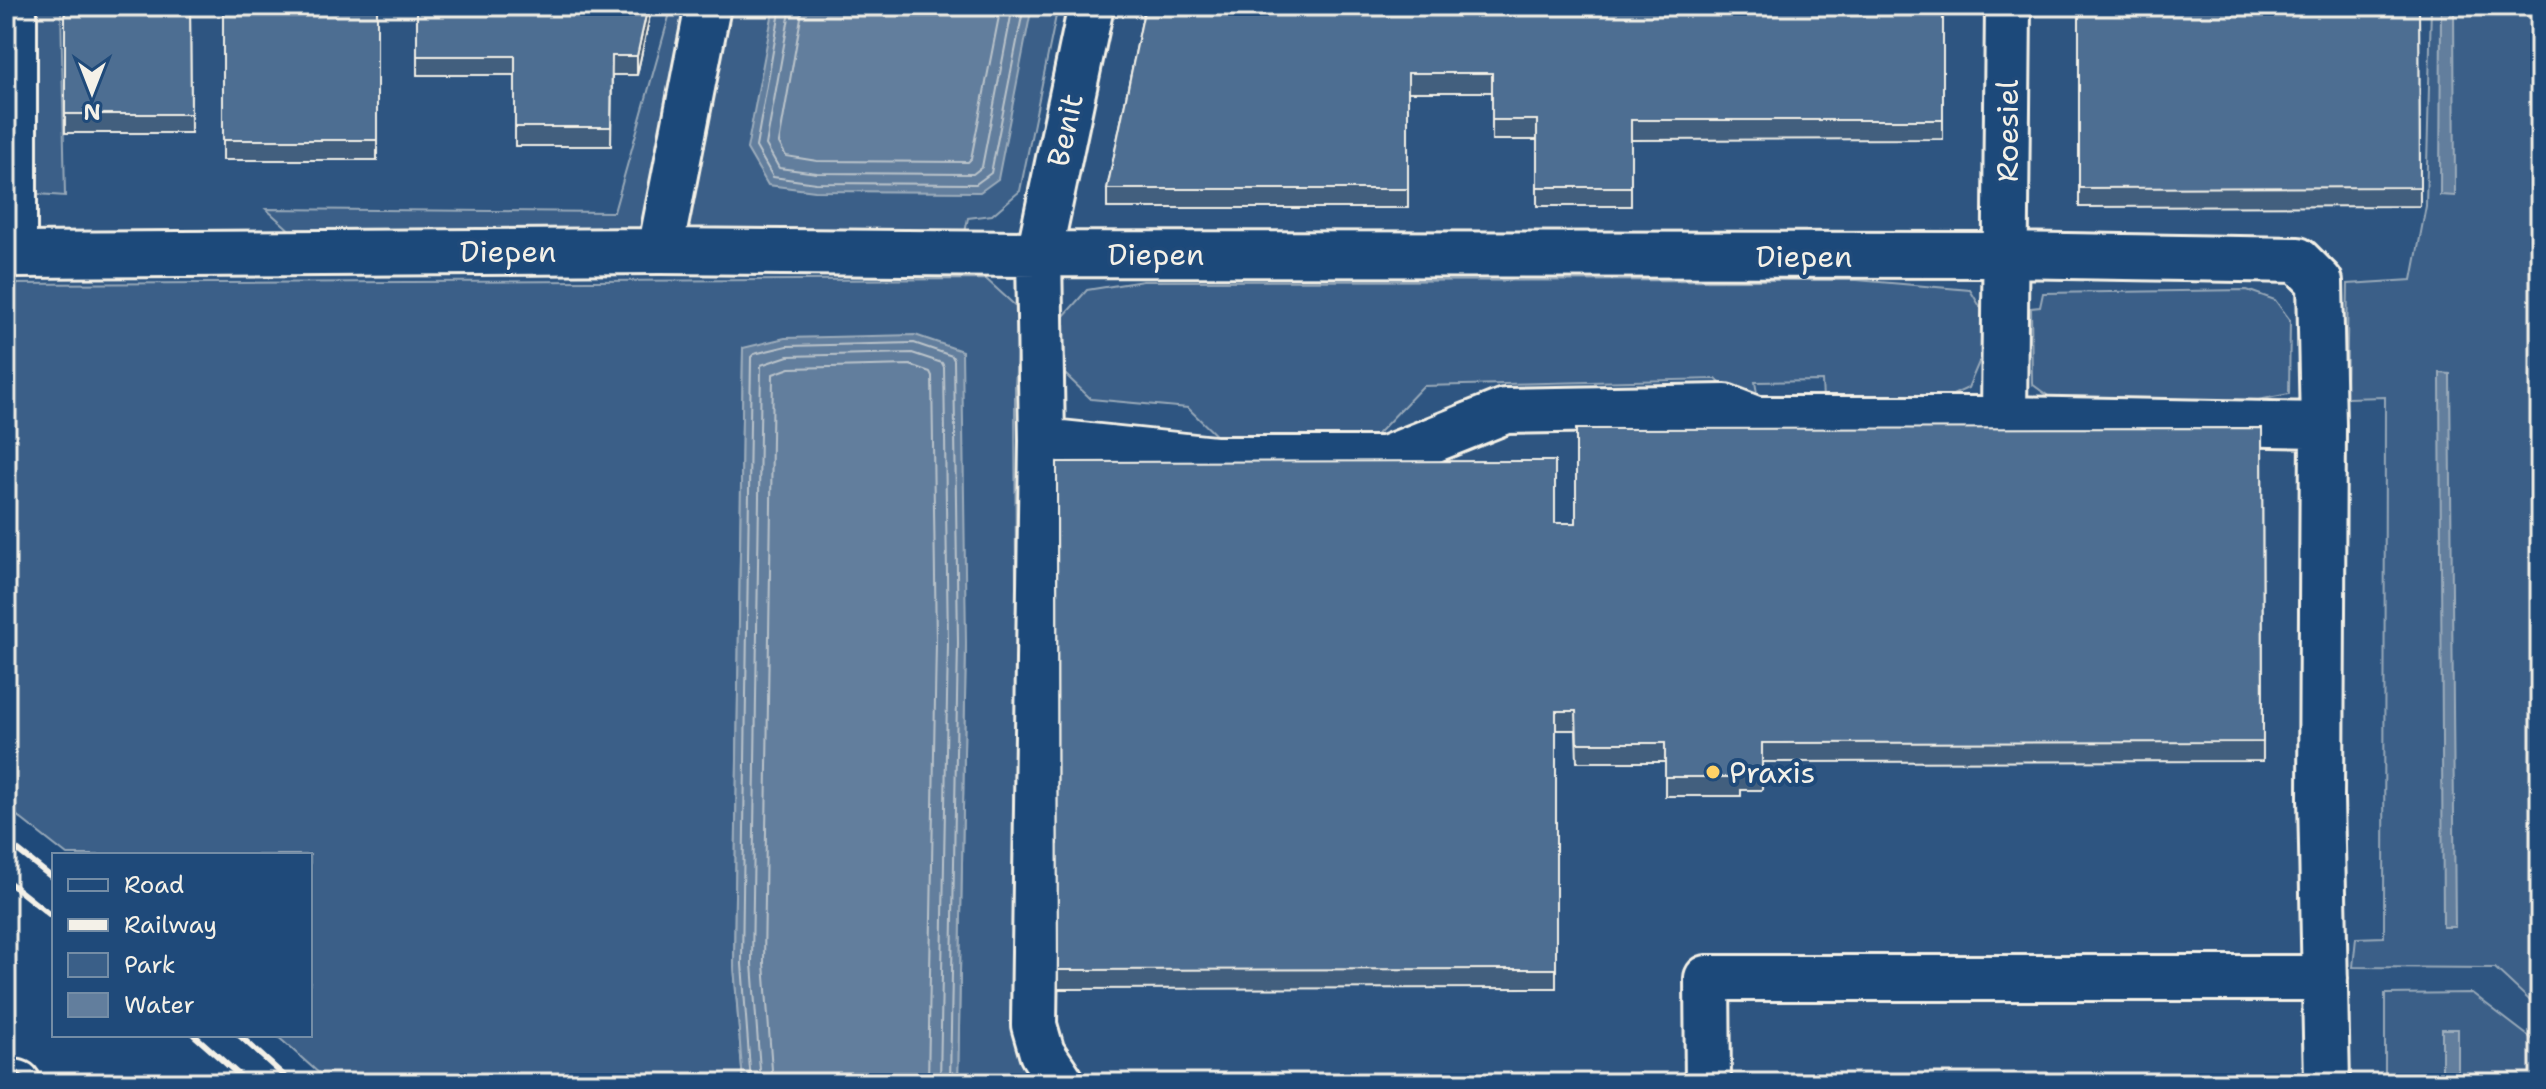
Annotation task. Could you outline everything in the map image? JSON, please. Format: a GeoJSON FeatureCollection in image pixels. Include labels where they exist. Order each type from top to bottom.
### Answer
{"type":"FeatureCollection","features":[{"type":"Feature","properties":{"kind":"main road","name":"Diepen"},"geometry":{"type":"LineString","coordinates":[[14,6],[14,255],[660,251],[2007,255],[2298,260],[2320,282],[2323,425]]}},
{"type":"Feature","properties":{"kind":"main road"},"geometry":{"type":"LineString","coordinates":[[660,251],[708,6]]}},
{"type":"Feature","properties":{"kind":"main road","name":"Benit"},"geometry":{"type":"LineString","coordinates":[[1062,1083],[1042,1053],[1034,1025],[1042,441],[1039,254],[1091,6]]}},
{"type":"Feature","properties":{"kind":"main road","name":"Roesiel"},"geometry":{"type":"LineString","coordinates":[[2004,419],[2008,6]]}},
{"type":"Feature","properties":{"kind":"main road"},"geometry":{"type":"LineString","coordinates":[[1042,441],[1214,459],[1385,459],[1505,411],[1725,407],[1756,419],[2004,419],[2323,425],[2321,798],[2327,1083]]}},
{"type":"Feature","properties":{"kind":"main road"},"geometry":{"type":"LineString","coordinates":[[1708,1083],[1707,978],[2325,978]]}},
{"type":"Feature","properties":{"kind":"main road"},"geometry":{"type":"LineString","coordinates":[[6,1080],[18,1083]]}},
{"type":"Feature","properties":{"kind":"shaded area"},"geometry":{"type":"Polygon","coordinates":[[[6,6],[2540,6],[2540,1083],[428,1083],[312,859],[312,853],[303,853],[6,762],[6,6]]]}},
{"type":"Feature","properties":{"kind":"green space"},"geometry":{"type":"Polygon","coordinates":[[[37,6],[61,6],[65,196],[38,194],[37,6]]]}},
{"type":"Feature","properties":{"kind":"green space"},"geometry":{"type":"Polygon","coordinates":[[[672,6],[1058,6],[1020,191],[992,215],[968,218],[964,237],[293,233],[266,209],[614,212],[672,6]]]}},
{"type":"Feature","properties":{"kind":"green space"},"geometry":{"type":"Polygon","coordinates":[[[2431,6],[2540,6],[2540,1010],[2495,968],[2353,967],[2356,938],[2384,937],[2385,397],[2346,398],[2348,284],[2412,280],[2426,206],[2431,6]]]}},
{"type":"Feature","properties":{"kind":"green space"},"geometry":{"type":"Polygon","coordinates":[[[986,279],[1020,310],[1015,386],[1018,996],[1027,1083],[958,1083],[966,643],[743,349],[734,965],[743,1083],[330,1083],[278,1037],[312,1037],[312,853],[64,853],[6,807],[6,284],[986,279]]]}},
{"type":"Feature","properties":{"kind":"green space"},"geometry":{"type":"Polygon","coordinates":[[[1857,280],[1970,290],[1984,313],[1985,348],[1968,388],[1944,399],[1823,399],[1822,381],[1755,382],[1758,399],[1735,396],[1716,379],[1423,386],[1364,448],[1226,445],[1188,408],[1091,399],[1066,375],[1063,317],[1087,290],[1143,281],[1857,280]]]}},
{"type":"Feature","properties":{"kind":"green space"},"geometry":{"type":"Polygon","coordinates":[[[2247,290],[2275,300],[2290,320],[2289,394],[2253,401],[2051,398],[2032,384],[2031,308],[2040,307],[2043,293],[2247,290]]]}},
{"type":"Feature","properties":{"kind":"green space"},"geometry":{"type":"Polygon","coordinates":[[[2472,993],[2540,1045],[2540,1083],[2458,1083],[2458,1029],[2442,1030],[2442,1083],[2385,1083],[2385,994],[2472,993]]]}},
{"type":"Feature","properties":{"kind":"water"},"geometry":{"type":"Polygon","coordinates":[[[774,6],[1032,6],[998,179],[980,192],[815,191],[768,185],[747,149],[774,6]]]}},
{"type":"Feature","properties":{"kind":"water"},"geometry":{"type":"Polygon","coordinates":[[[2441,6],[2454,6],[2455,196],[2440,195],[2441,6]]]}},
{"type":"Feature","properties":{"kind":"water"},"geometry":{"type":"Polygon","coordinates":[[[915,335],[962,351],[966,643],[958,1083],[743,1083],[734,965],[743,348],[785,338],[915,335]]]}},
{"type":"Feature","properties":{"kind":"water"},"geometry":{"type":"Polygon","coordinates":[[[2440,373],[2450,374],[2455,927],[2443,927],[2440,373]]]}},
{"type":"Feature","properties":{"kind":"water"},"geometry":{"type":"Polygon","coordinates":[[[2442,1029],[2458,1029],[2458,1083],[2442,1083],[2442,1029]]]}},
{"type":"Feature","properties":{"kind":"building"},"geometry":{"type":"Polygon","coordinates":[[[65,6],[190,6],[191,114],[65,114],[65,6]]]}},
{"type":"Feature","properties":{"kind":"building"},"geometry":{"type":"Polygon","coordinates":[[[223,6],[377,6],[377,140],[223,140],[223,6]]]}},
{"type":"Feature","properties":{"kind":"building"},"geometry":{"type":"Polygon","coordinates":[[[417,6],[648,6],[637,56],[612,56],[611,127],[515,127],[515,56],[417,56],[417,6]]]}},
{"type":"Feature","properties":{"kind":"building"},"geometry":{"type":"Polygon","coordinates":[[[1145,6],[1943,6],[1943,120],[1631,120],[1631,187],[1537,187],[1537,120],[1492,120],[1492,73],[1408,73],[1408,189],[1107,189],[1145,6]]]}},
{"type":"Feature","properties":{"kind":"building"},"geometry":{"type":"Polygon","coordinates":[[[2079,6],[2419,6],[2420,187],[2079,188],[2079,6]]]}},
{"type":"Feature","properties":{"kind":"building"},"geometry":{"type":"Polygon","coordinates":[[[2262,428],[2263,742],[1762,743],[1762,770],[1740,771],[1741,777],[1665,777],[1665,743],[1577,743],[1576,711],[1556,711],[1556,969],[1058,970],[1057,462],[1555,461],[1555,523],[1576,523],[1576,429],[2262,428]]]}},
{"type":"Feature","properties":{"kind":"railway"},"geometry":{"type":"LineString","coordinates":[[6,841],[52,877]]}},
{"type":"Feature","properties":{"kind":"railway"},"geometry":{"type":"LineString","coordinates":[[6,880],[52,916]]}},
{"type":"Feature","properties":{"kind":"railway"},"geometry":{"type":"LineString","coordinates":[[196,1037],[248,1083]]}},
{"type":"Feature","properties":{"kind":"railway"},"geometry":{"type":"LineString","coordinates":[[241,1037],[292,1083]]}},
{"type":"Feature","properties":{"kind":"railway"},"geometry":{"type":"LineString","coordinates":[[6,1063],[27,1083]]}},
{"type":"Feature","properties":{"kind":"place","name":"Praxis"},"geometry":{"type":"Point","coordinates":[1713,772]}}]}
